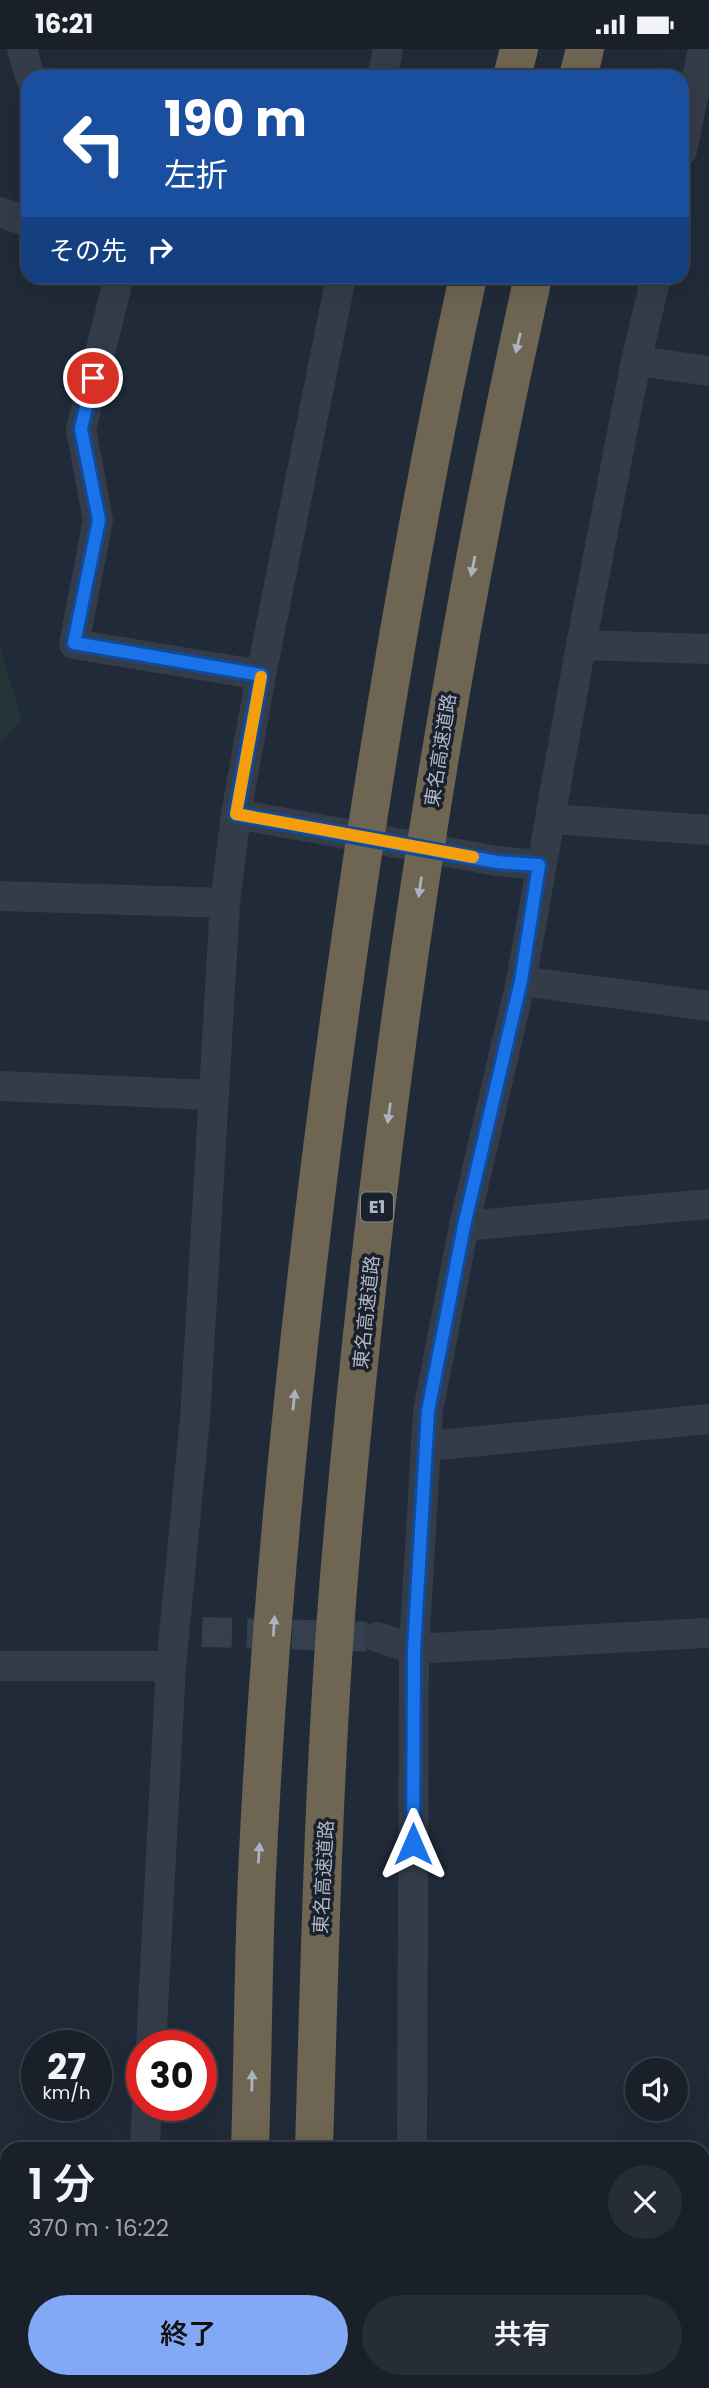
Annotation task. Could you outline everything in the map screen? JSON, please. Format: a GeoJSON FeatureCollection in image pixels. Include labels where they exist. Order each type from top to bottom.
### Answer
{"type":"FeatureCollection","features":[{"type":"Feature","properties":{"kind":"highway"},"geometry":{"type":"LineString","coordinates":[[514,70],[519,49]]}},
{"type":"Feature","properties":{"kind":"highway"},"geometry":{"type":"LineString","coordinates":[[580,70],[585,49]]}},
{"type":"Feature","properties":{"kind":"highway"},"geometry":{"type":"LineString","coordinates":[[250,2142],[258,1859],[280,1540],[316,1180],[380,732],[437,419],[466,284]]}},
{"type":"Feature","properties":{"kind":"highway","name":"東名高速道路"},"geometry":{"type":"LineString","coordinates":[[314,2142],[321,1880],[341,1545],[379,1187],[440,742],[499,430],[531,284]]}},
{"type":"Feature","properties":{"kind":"street"},"geometry":{"type":"LineString","coordinates":[[22,49],[28,70]]}},
{"type":"Feature","properties":{"kind":"street"},"geometry":{"type":"LineString","coordinates":[[384,70],[388,49]]}},
{"type":"Feature","properties":{"kind":"street"},"geometry":{"type":"LineString","coordinates":[[689,123],[703,68]]}},
{"type":"Feature","properties":{"kind":"street"},"geometry":{"type":"LineString","coordinates":[[0,212],[21,220]]}},
{"type":"Feature","properties":{"kind":"street"},"geometry":{"type":"LineString","coordinates":[[117,284],[81,429],[99,520],[74,643],[261,675]]}},
{"type":"Feature","properties":{"kind":"street"},"geometry":{"type":"LineString","coordinates":[[151,2030],[171,1666],[189,1627],[195,1418],[225,903],[236,814],[261,675],[340,284]]}},
{"type":"Feature","properties":{"kind":"street"},"geometry":{"type":"LineString","coordinates":[[412,2142],[414,1649],[428,1411],[464,1226],[521,981],[539,865],[552,818],[581,645],[636,361],[654,284]]}},
{"type":"Feature","properties":{"kind":"street"},"geometry":{"type":"LineString","coordinates":[[636,361],[709,371]]}},
{"type":"Feature","properties":{"kind":"street"},"geometry":{"type":"LineString","coordinates":[[581,645],[709,649]]}},
{"type":"Feature","properties":{"kind":"street"},"geometry":{"type":"LineString","coordinates":[[236,814],[497,862],[539,865]]}},
{"type":"Feature","properties":{"kind":"street"},"geometry":{"type":"LineString","coordinates":[[552,818],[709,831]]}},
{"type":"Feature","properties":{"kind":"street"},"geometry":{"type":"LineString","coordinates":[[0,896],[225,903]]}},
{"type":"Feature","properties":{"kind":"street"},"geometry":{"type":"LineString","coordinates":[[521,981],[709,1006]]}},
{"type":"Feature","properties":{"kind":"street"},"geometry":{"type":"LineString","coordinates":[[0,1086],[212,1095]]}},
{"type":"Feature","properties":{"kind":"street"},"geometry":{"type":"LineString","coordinates":[[464,1226],[709,1204]]}},
{"type":"Feature","properties":{"kind":"street"},"geometry":{"type":"LineString","coordinates":[[428,1446],[709,1419]]}},
{"type":"Feature","properties":{"kind":"street"},"geometry":{"type":"LineString","coordinates":[[377,1637],[414,1649],[704,1633]]}},
{"type":"Feature","properties":{"kind":"street"},"geometry":{"type":"LineString","coordinates":[[0,1666],[171,1666]]}},
{"type":"Feature","properties":{"kind":"street"},"geometry":{"type":"LineString","coordinates":[[145,2142],[146,2121]]}},
{"type":"Feature","properties":{"kind":"shaded area"},"geometry":{"type":"Polygon","coordinates":[[[0,647],[22,720],[0,743],[0,647]]]}},
{"type":"Feature","properties":{"kind":"tunnel"},"geometry":{"type":"LineString","coordinates":[[202,1632],[377,1637]]}},
{"type":"Feature","properties":{"kind":"slow traffic"},"geometry":{"type":"LineString","coordinates":[[261,677],[236,814],[473,857]]}},
{"type":"Feature","properties":{"kind":"route"},"geometry":{"type":"LineString","coordinates":[[93,378],[81,429],[99,520],[74,643],[261,675],[236,814],[497,862],[539,865],[521,981],[464,1226],[428,1411],[414,1649],[413,1844]]}}]}
